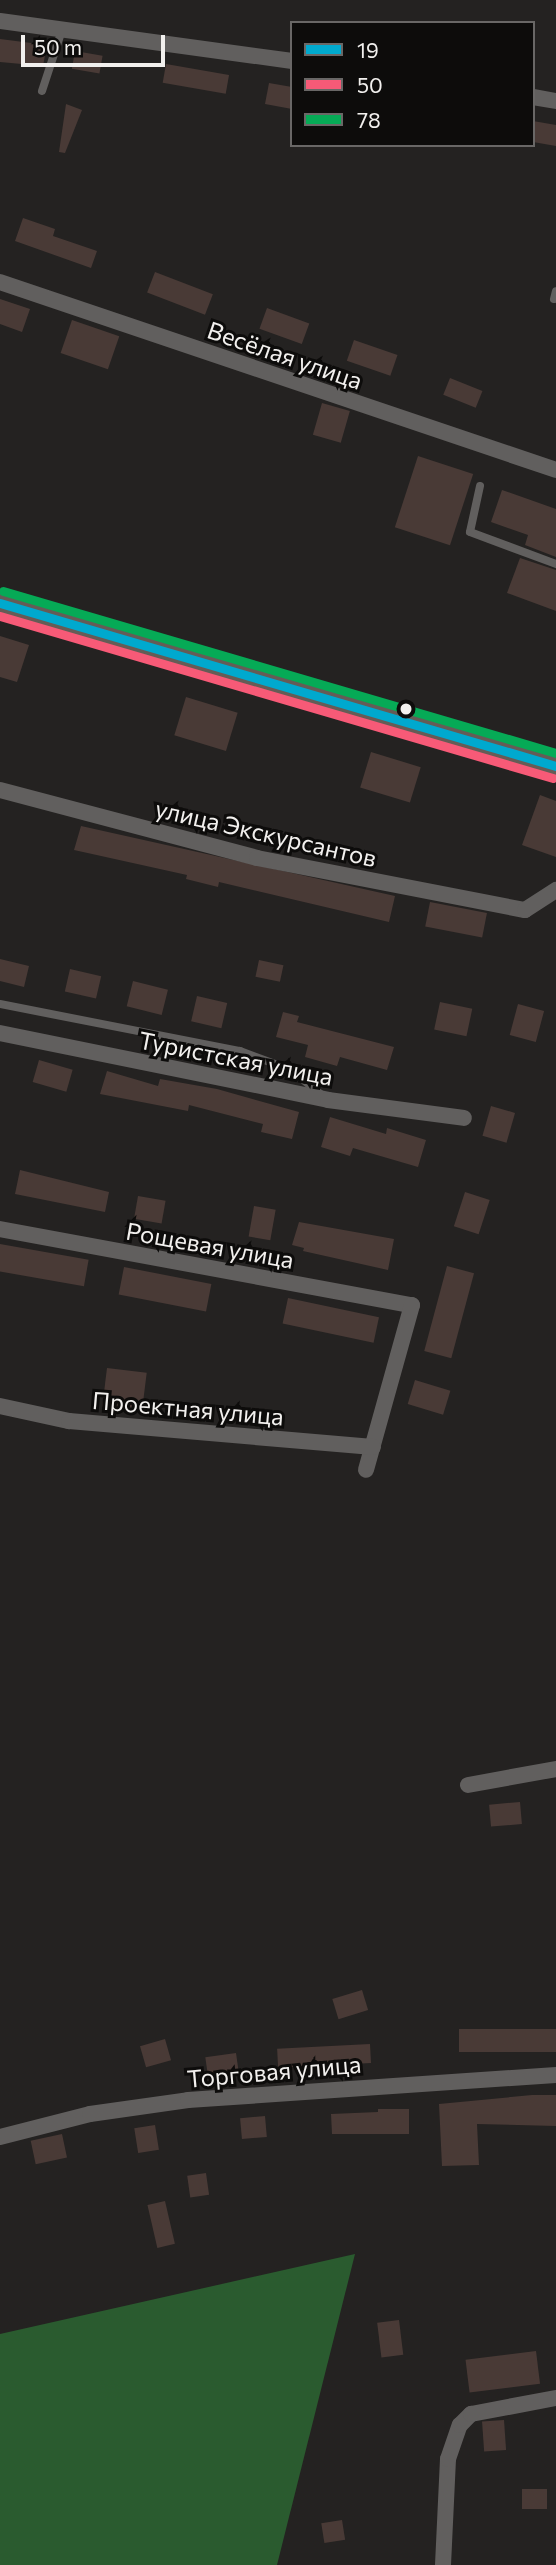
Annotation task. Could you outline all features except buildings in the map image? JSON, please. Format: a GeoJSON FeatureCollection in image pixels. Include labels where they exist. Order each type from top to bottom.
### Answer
{"type":"FeatureCollection","features":[{"type":"Feature","properties":{"kind":"highway"},"geometry":{"type":"LineString","coordinates":[[0,603],[556,766]]}},
{"type":"Feature","properties":{"kind":"street"},"geometry":{"type":"LineString","coordinates":[[0,22],[63,27],[290,61]]}},
{"type":"Feature","properties":{"kind":"street"},"geometry":{"type":"LineString","coordinates":[[535,97],[556,101]]}},
{"type":"Feature","properties":{"kind":"street","name":"Весёлая улица"},"geometry":{"type":"LineString","coordinates":[[0,282],[556,470]]}},
{"type":"Feature","properties":{"kind":"street","name":"улица Экскурсантов"},"geometry":{"type":"LineString","coordinates":[[0,790],[257,858],[525,910],[556,890]]}},
{"type":"Feature","properties":{"kind":"street","name":"Туристская улица"},"geometry":{"type":"LineString","coordinates":[[0,1033],[328,1100],[464,1118]]}},
{"type":"Feature","properties":{"kind":"street","name":"Рощевая улица"},"geometry":{"type":"LineString","coordinates":[[0,1230],[412,1305],[373,1447]]}},
{"type":"Feature","properties":{"kind":"street","name":"Проектная улица"},"geometry":{"type":"LineString","coordinates":[[0,1406],[69,1421],[373,1447]]}},
{"type":"Feature","properties":{"kind":"street"},"geometry":{"type":"LineString","coordinates":[[366,1470],[373,1447]]}},
{"type":"Feature","properties":{"kind":"street"},"geometry":{"type":"LineString","coordinates":[[468,1785],[556,1769]]}},
{"type":"Feature","properties":{"kind":"street","name":"Торговая улица"},"geometry":{"type":"LineString","coordinates":[[0,2137],[90,2115],[188,2100],[556,2075]]}},
{"type":"Feature","properties":{"kind":"street"},"geometry":{"type":"LineString","coordinates":[[443,2565],[448,2459],[460,2425],[471,2414],[556,2398]]}},
{"type":"Feature","properties":{"kind":"lane"},"geometry":{"type":"LineString","coordinates":[[42,90],[63,27]]}},
{"type":"Feature","properties":{"kind":"lane"},"geometry":{"type":"LineString","coordinates":[[480,486],[470,532],[556,564]]}},
{"type":"Feature","properties":{"kind":"lane"},"geometry":{"type":"LineString","coordinates":[[0,1004],[240,1051],[291,1070],[328,1100]]}},
{"type":"Feature","properties":{"kind":"green space"},"geometry":{"type":"Polygon","coordinates":[[[355,2254],[277,2565],[0,2565],[0,2334],[355,2254]]]}},
{"type":"Feature","properties":{"kind":"transit line","name":"78"},"geometry":{"type":"LineString","coordinates":[[3,591],[556,753]]}},
{"type":"Feature","properties":{"kind":"transit line","name":"19"},"geometry":{"type":"LineString","coordinates":[[0,603],[556,766]]}},
{"type":"Feature","properties":{"kind":"transit line","name":"50"},"geometry":{"type":"LineString","coordinates":[[0,616],[553,778]]}}]}
